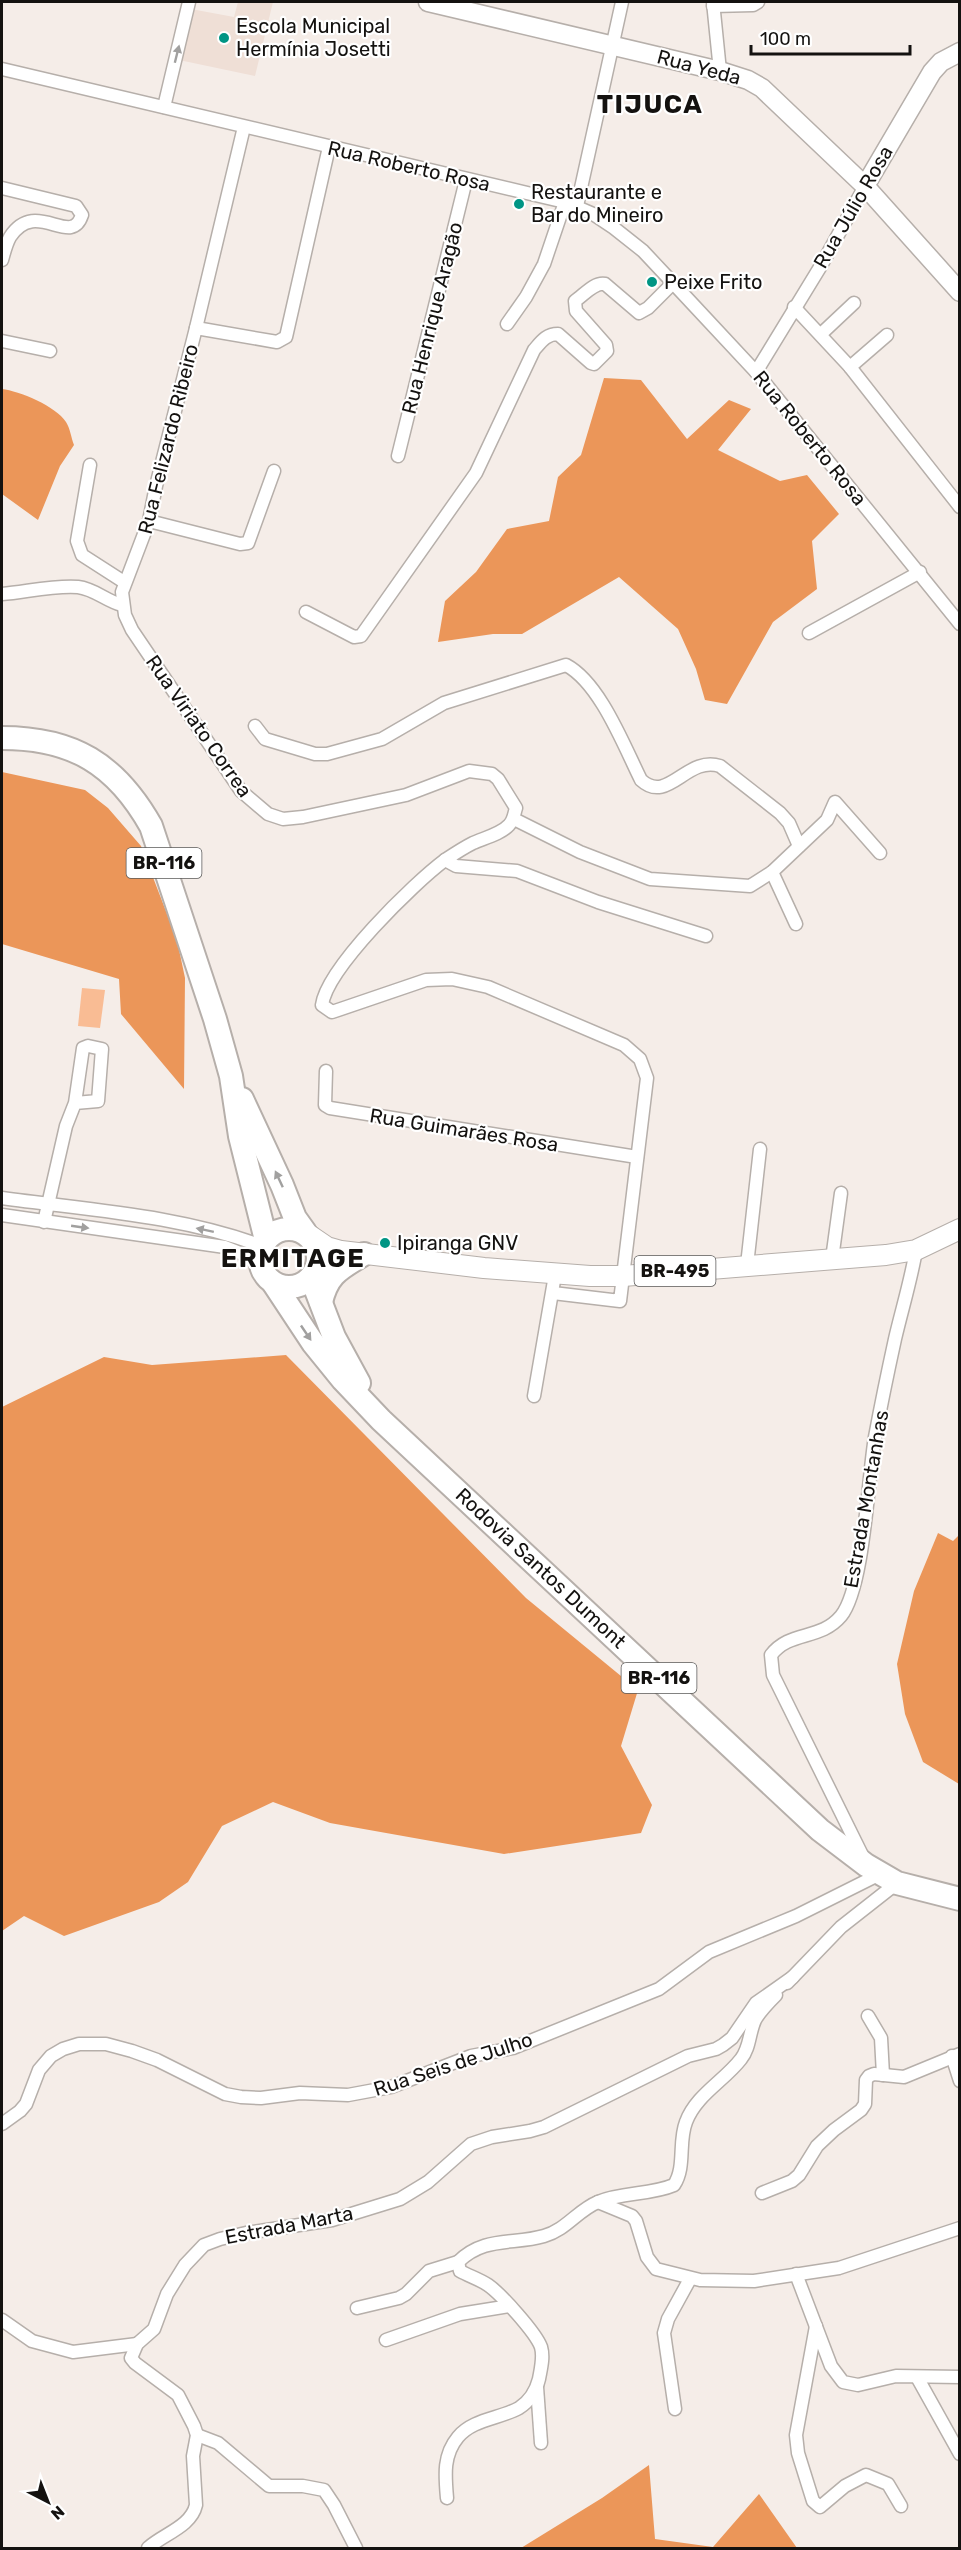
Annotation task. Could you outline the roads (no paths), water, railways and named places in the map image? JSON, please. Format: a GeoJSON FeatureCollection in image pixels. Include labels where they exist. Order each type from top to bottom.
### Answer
{"type":"FeatureCollection","features":[{"type":"Feature","properties":{"kind":"highway","name":"BR-116"},"geometry":{"type":"LineString","coordinates":[[2,738],[44,742],[84,754],[102,766],[123,786],[151,826],[215,1019],[231,1076],[266,1278],[274,1284],[313,1343],[343,1380],[381,1420]]}},
{"type":"Feature","properties":{"kind":"highway","name":"BR-116"},"geometry":{"type":"LineString","coordinates":[[231,1076],[295,1218],[318,1250],[318,1264],[313,1274],[321,1302],[334,1337],[381,1420]]}},
{"type":"Feature","properties":{"kind":"highway"},"geometry":{"type":"LineString","coordinates":[[262,1249],[283,1230],[305,1232]]}},
{"type":"Feature","properties":{"kind":"highway"},"geometry":{"type":"LineString","coordinates":[[321,1302],[328,1280],[335,1272],[364,1254]]}},
{"type":"Feature","properties":{"kind":"highway"},"geometry":{"type":"LineString","coordinates":[[274,1284],[286,1286],[305,1281],[313,1274]]}},
{"type":"Feature","properties":{"kind":"highway","name":"Rodovia Santos Dumont"},"geometry":{"type":"LineString","coordinates":[[381,1420],[820,1830],[881,1874],[960,1899]]}},
{"type":"Feature","properties":{"kind":"main road","name":"BR-495"},"geometry":{"type":"LineString","coordinates":[[305,1232],[327,1247],[554,1284],[623,1275],[876,1256],[916,1250],[960,1229]]}},
{"type":"Feature","properties":{"kind":"main road","name":"BR-495"},"geometry":{"type":"LineString","coordinates":[[313,1274],[364,1254]]}},
{"type":"Feature","properties":{"kind":"street"},"geometry":{"type":"LineString","coordinates":[[164,107],[189,2]]}},
{"type":"Feature","properties":{"kind":"street","name":"Rua Yeda"},"geometry":{"type":"LineString","coordinates":[[428,2],[611,44],[748,80],[762,88],[865,186],[960,292]]}},
{"type":"Feature","properties":{"kind":"street"},"geometry":{"type":"LineString","coordinates":[[507,324],[526,297],[544,264],[571,204],[622,2]]}},
{"type":"Feature","properties":{"kind":"street"},"geometry":{"type":"LineString","coordinates":[[720,71],[713,4],[753,5],[758,2]]}},
{"type":"Feature","properties":{"kind":"street","name":"Rua Júlio Rosa"},"geometry":{"type":"LineString","coordinates":[[756,372],[822,264],[932,72],[941,62],[960,52]]}},
{"type":"Feature","properties":{"kind":"street","name":"Rua Roberto Rosa"},"geometry":{"type":"LineString","coordinates":[[2,69],[571,204],[614,228],[643,251],[756,372],[960,624]]}},
{"type":"Feature","properties":{"kind":"street"},"geometry":{"type":"LineString","coordinates":[[196,328],[244,127]]}},
{"type":"Feature","properties":{"kind":"street","name":"Rua Felizardo Ribeiro"},"geometry":{"type":"LineString","coordinates":[[124,582],[149,521],[196,328],[277,342],[286,337],[329,147]]}},
{"type":"Feature","properties":{"kind":"street","name":"Rua Henrique Aragão"},"geometry":{"type":"LineString","coordinates":[[398,456],[466,180]]}},
{"type":"Feature","properties":{"kind":"street"},"geometry":{"type":"LineString","coordinates":[[2,188],[76,206],[82,215],[80,223],[74,228],[67,229],[41,220],[24,223],[9,239],[2,260]]}},
{"type":"Feature","properties":{"kind":"street"},"geometry":{"type":"LineString","coordinates":[[306,612],[354,637],[361,636],[476,473],[534,350],[543,339],[552,334],[558,334],[594,364],[607,351],[606,345],[576,311],[575,301],[594,286],[605,284],[639,313],[648,308],[673,283]]}},
{"type":"Feature","properties":{"kind":"street"},"geometry":{"type":"LineString","coordinates":[[821,334],[854,303]]}},
{"type":"Feature","properties":{"kind":"street"},"geometry":{"type":"LineString","coordinates":[[794,307],[850,367],[960,507]]}},
{"type":"Feature","properties":{"kind":"street"},"geometry":{"type":"LineString","coordinates":[[850,367],[887,335]]}},
{"type":"Feature","properties":{"kind":"street"},"geometry":{"type":"LineString","coordinates":[[2,341],[50,351]]}},
{"type":"Feature","properties":{"kind":"street"},"geometry":{"type":"LineString","coordinates":[[90,465],[77,541],[78,549],[82,555],[124,582]]}},
{"type":"Feature","properties":{"kind":"street"},"geometry":{"type":"LineString","coordinates":[[149,521],[244,544],[251,538],[274,471]]}},
{"type":"Feature","properties":{"kind":"street"},"geometry":{"type":"LineString","coordinates":[[809,633],[920,572]]}},
{"type":"Feature","properties":{"kind":"street","name":"Rua Viriato Correa"},"geometry":{"type":"LineString","coordinates":[[124,582],[122,605],[132,630],[241,792],[268,814],[283,819],[303,817],[383,800],[406,795],[469,771],[492,774],[498,779],[516,808],[514,819]]}},
{"type":"Feature","properties":{"kind":"street"},"geometry":{"type":"LineString","coordinates":[[2,594],[78,587],[92,591],[111,603],[122,605]]}},
{"type":"Feature","properties":{"kind":"street"},"geometry":{"type":"LineString","coordinates":[[255,726],[265,739],[315,754],[327,754],[382,739],[444,703],[566,665],[574,669],[606,709],[645,784],[660,788],[699,765],[720,766],[780,813],[789,823],[799,846]]}},
{"type":"Feature","properties":{"kind":"street"},"geometry":{"type":"LineString","coordinates":[[534,1396],[554,1284],[619,1302],[647,1078],[640,1059],[624,1045],[488,987],[452,979],[426,980],[332,1012],[322,1005],[323,996],[342,967],[390,910],[445,860],[502,830],[514,819],[580,852],[650,879],[750,886],[772,872],[827,820],[835,802],[880,854]]}},
{"type":"Feature","properties":{"kind":"street"},"geometry":{"type":"LineString","coordinates":[[445,860],[456,866],[517,871],[598,902],[706,936]]}},
{"type":"Feature","properties":{"kind":"street"},"geometry":{"type":"LineString","coordinates":[[772,872],[796,924]]}},
{"type":"Feature","properties":{"kind":"street"},"geometry":{"type":"LineString","coordinates":[[44,1222],[66,1126],[75,1103],[83,1048],[88,1046],[102,1049],[98,1101],[75,1103]]}},
{"type":"Feature","properties":{"kind":"street","name":"Rua Guimarães Rosa"},"geometry":{"type":"LineString","coordinates":[[326,1071],[326,1105],[330,1108],[637,1157]]}},
{"type":"Feature","properties":{"kind":"street"},"geometry":{"type":"LineString","coordinates":[[747,1266],[760,1149]]}},
{"type":"Feature","properties":{"kind":"street"},"geometry":{"type":"LineString","coordinates":[[832,1259],[841,1193]]}},
{"type":"Feature","properties":{"kind":"street"},"geometry":{"type":"LineString","coordinates":[[2,1198],[139,1216],[238,1238],[262,1249]]}},
{"type":"Feature","properties":{"kind":"street"},"geometry":{"type":"LineString","coordinates":[[2,1215],[225,1247],[262,1249]]}},
{"type":"Feature","properties":{"kind":"street","name":"Estrada Montanhas"},"geometry":{"type":"LineString","coordinates":[[881,1874],[773,1675],[771,1655],[786,1640],[808,1636],[833,1623],[842,1615],[848,1604],[857,1573],[875,1440],[895,1338],[916,1250]]}},
{"type":"Feature","properties":{"kind":"street"},"geometry":{"type":"LineString","coordinates":[[357,2307],[399,2298],[429,2271],[458,2262],[465,2255],[496,2241],[547,2236],[561,2229],[586,2208],[598,2202],[614,2196],[674,2185],[679,2174],[682,2133],[687,2119],[707,2092],[740,2060],[761,2011],[841,1927],[881,1874]]}},
{"type":"Feature","properties":{"kind":"street","name":"Rua Seis de Julho"},"geometry":{"type":"LineString","coordinates":[[2,2124],[26,2104],[39,2070],[51,2056],[79,2044],[106,2044],[132,2051],[157,2060],[225,2094],[242,2097],[261,2098],[300,2093],[348,2095],[391,2087],[445,2068],[458,2060],[513,2048],[658,1989],[709,1952],[796,1916],[881,1874]]}},
{"type":"Feature","properties":{"kind":"street","name":"Estrada Marta"},"geometry":{"type":"LineString","coordinates":[[137,2344],[154,2329],[167,2294],[191,2256],[204,2245],[220,2238],[332,2220],[400,2199],[428,2182],[471,2144],[492,2137],[544,2127],[681,2059],[716,2049],[732,2038],[756,2003],[793,1977]]}},
{"type":"Feature","properties":{"kind":"street"},"geometry":{"type":"LineString","coordinates":[[868,2016],[881,2038],[883,2075]]}},
{"type":"Feature","properties":{"kind":"street"},"geometry":{"type":"LineString","coordinates":[[762,2193],[792,2181],[799,2175],[817,2146],[865,2104],[866,2080],[869,2076],[910,2075],[956,2055],[960,2081]]}},
{"type":"Feature","properties":{"kind":"street"},"geometry":{"type":"LineString","coordinates":[[598,2202],[632,2216],[636,2221],[647,2257],[656,2269],[690,2279],[754,2281],[839,2268],[869,2260],[960,2228]]}},
{"type":"Feature","properties":{"kind":"street"},"geometry":{"type":"LineString","coordinates":[[458,2262],[460,2271],[490,2286],[510,2306],[541,2346],[543,2355],[537,2387],[541,2443]]}},
{"type":"Feature","properties":{"kind":"street"},"geometry":{"type":"LineString","coordinates":[[796,2274],[831,2367],[843,2382],[858,2385],[896,2376],[960,2377]]}},
{"type":"Feature","properties":{"kind":"street"},"geometry":{"type":"LineString","coordinates":[[675,2409],[665,2326],[690,2279]]}},
{"type":"Feature","properties":{"kind":"street"},"geometry":{"type":"LineString","coordinates":[[386,2340],[420,2326],[460,2314],[510,2306]]}},
{"type":"Feature","properties":{"kind":"street"},"geometry":{"type":"LineString","coordinates":[[2,2320],[32,2341],[73,2352],[137,2344]]}},
{"type":"Feature","properties":{"kind":"street"},"geometry":{"type":"LineString","coordinates":[[816,2326],[796,2428],[798,2453],[813,2501],[819,2507],[845,2486],[866,2475],[888,2484],[901,2506]]}},
{"type":"Feature","properties":{"kind":"street"},"geometry":{"type":"LineString","coordinates":[[137,2344],[131,2358],[143,2370],[178,2395],[197,2435],[193,2456],[195,2511],[185,2523],[171,2530],[148,2548]]}},
{"type":"Feature","properties":{"kind":"street"},"geometry":{"type":"LineString","coordinates":[[917,2377],[960,2454]]}},
{"type":"Feature","properties":{"kind":"street"},"geometry":{"type":"LineString","coordinates":[[447,2498],[445,2465],[448,2450],[457,2438],[472,2425],[520,2407],[532,2396],[537,2387]]}},
{"type":"Feature","properties":{"kind":"street"},"geometry":{"type":"LineString","coordinates":[[197,2435],[218,2442],[269,2486],[318,2487],[324,2490],[356,2548]]}},
{"type":"Feature","properties":{"kind":"place","name":"Escola Municipal Hermínia Josetti"},"geometry":{"type":"Point","coordinates":[224,38]}},
{"type":"Feature","properties":{"kind":"place","name":"Restaurante e Bar do Mineiro"},"geometry":{"type":"Point","coordinates":[519,204]}},
{"type":"Feature","properties":{"kind":"place","name":"Peixe Frito"},"geometry":{"type":"Point","coordinates":[652,282]}},
{"type":"Feature","properties":{"kind":"place","name":"Ipiranga GNV"},"geometry":{"type":"Point","coordinates":[385,1243]}},
{"type":"Feature","properties":{"kind":"district","name":"TIJUCA"},"geometry":{"type":"Point","coordinates":[650,104]}},
{"type":"Feature","properties":{"kind":"district","name":"ERMITAGE"},"geometry":{"type":"Point","coordinates":[293,1258]}}]}
